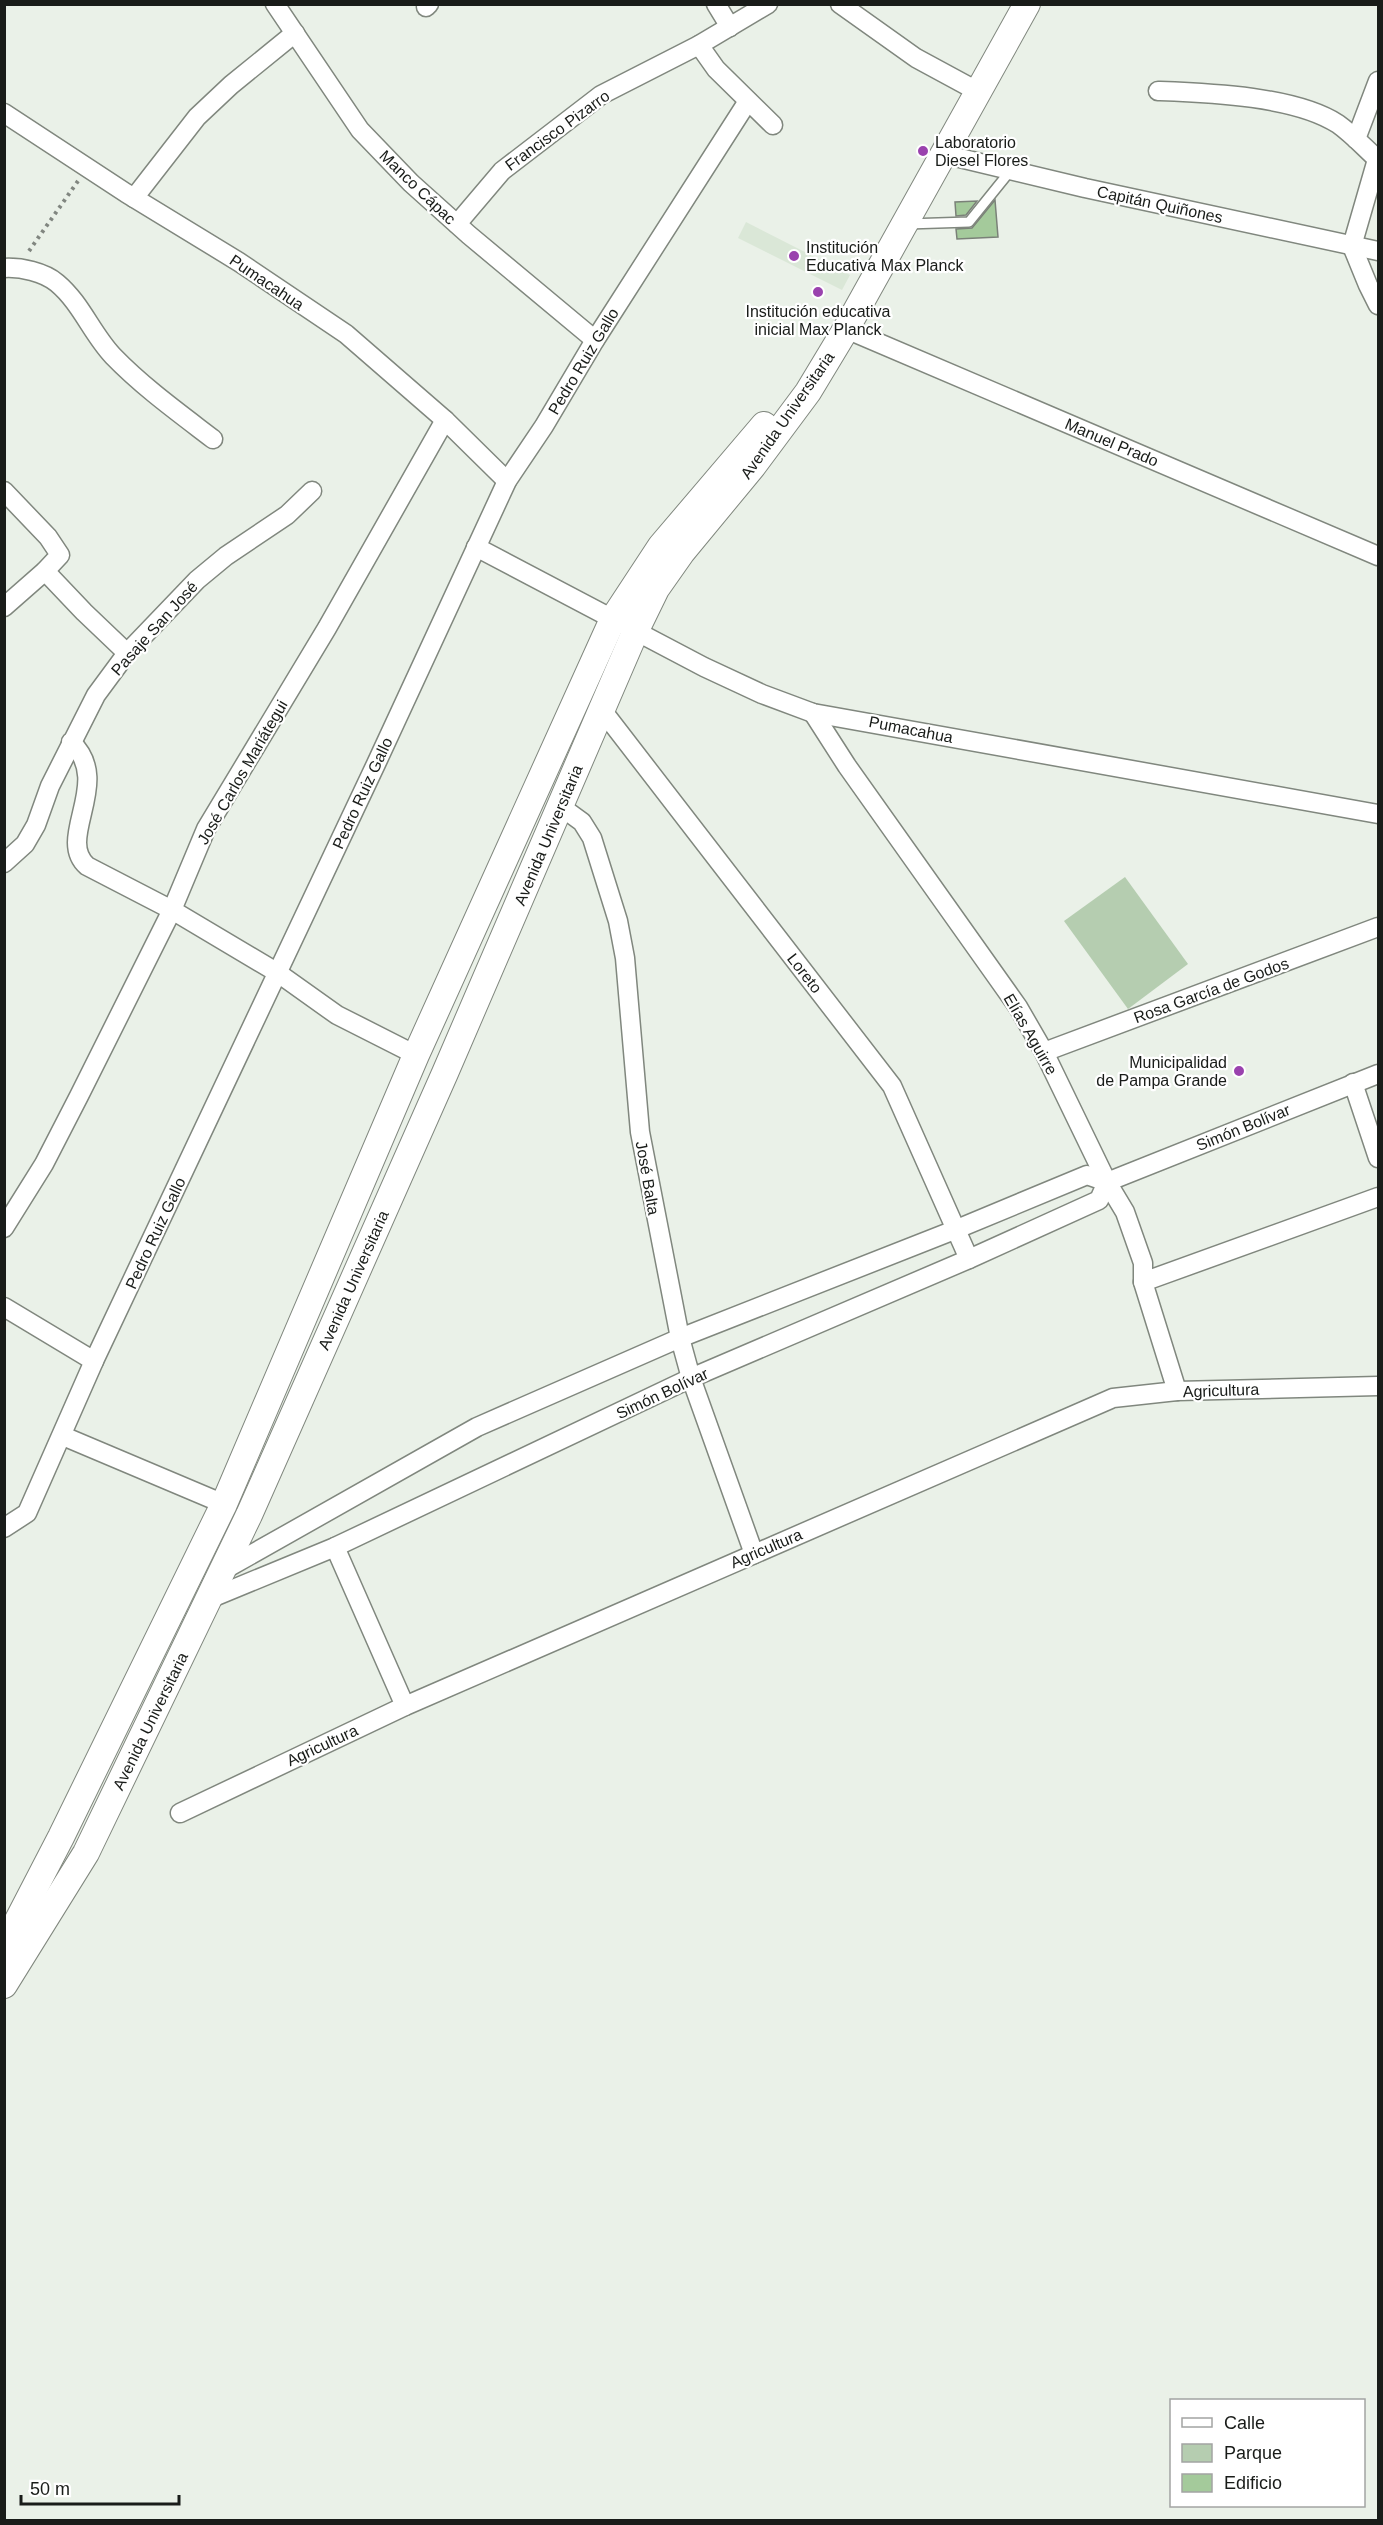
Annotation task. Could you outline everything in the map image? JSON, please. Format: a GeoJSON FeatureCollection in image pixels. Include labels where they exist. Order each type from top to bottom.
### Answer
{"type":"FeatureCollection","features":[{"type":"Feature","properties":{"kind":"main road"},"geometry":{"type":"LineString","coordinates":[[846,329],[1027,4]]}},
{"type":"Feature","properties":{"kind":"main road","name":"Avenida Universitaria"},"geometry":{"type":"LineString","coordinates":[[4,1947],[72,1816],[224,1504],[416,1055],[613,619],[662,546],[846,329]]}},
{"type":"Feature","properties":{"kind":"main road","name":"Avenida Universitaria"},"geometry":{"type":"LineString","coordinates":[[4,1985],[86,1853],[209,1599],[445,1073],[636,630],[656,589],[682,552],[753,466],[808,392],[846,329]]}},
{"type":"Feature","properties":{"kind":"street","name":"Manco Cápac"},"geometry":{"type":"LineString","coordinates":[[275,4],[360,130],[411,183],[595,340]]}},
{"type":"Feature","properties":{"kind":"street"},"geometry":{"type":"LineString","coordinates":[[716,4],[730,27]]}},
{"type":"Feature","properties":{"kind":"street","name":"Francisco Pizarro"},"geometry":{"type":"LineString","coordinates":[[457,224],[502,171],[561,124],[602,95],[699,45],[768,4]]}},
{"type":"Feature","properties":{"kind":"street"},"geometry":{"type":"LineString","coordinates":[[840,4],[916,58],[977,91]]}},
{"type":"Feature","properties":{"kind":"street"},"geometry":{"type":"LineString","coordinates":[[134,198],[165,155],[197,117],[231,85],[295,33]]}},
{"type":"Feature","properties":{"kind":"street"},"geometry":{"type":"LineString","coordinates":[[699,45],[716,69],[773,125]]}},
{"type":"Feature","properties":{"kind":"street"},"geometry":{"type":"LineString","coordinates":[[1356,140],[1378,81]]}},
{"type":"Feature","properties":{"kind":"street"},"geometry":{"type":"LineString","coordinates":[[1158,91],[1200,93],[1290,105],[1322,116],[1339,125],[1377,157],[1352,246],[1378,305]]}},
{"type":"Feature","properties":{"kind":"street","name":"Pedro Ruiz Gallo"},"geometry":{"type":"LineString","coordinates":[[5,1526],[27,1513],[63,1436],[94,1361],[507,481],[748,101]]}},
{"type":"Feature","properties":{"kind":"street","name":"Pumacahua"},"geometry":{"type":"LineString","coordinates":[[4,113],[134,198],[239,262],[346,334],[445,420],[507,481]]}},
{"type":"Feature","properties":{"kind":"street","name":"Capitán Quiñones"},"geometry":{"type":"LineString","coordinates":[[943,154],[1378,251]]}},
{"type":"Feature","properties":{"kind":"street"},"geometry":{"type":"LineString","coordinates":[[10,268],[32,271],[55,281],[70,295],[112,356],[158,397],[213,439]]}},
{"type":"Feature","properties":{"kind":"street","name":"Manuel Prado"},"geometry":{"type":"LineString","coordinates":[[846,329],[1378,556]]}},
{"type":"Feature","properties":{"kind":"street","name":"José Carlos Mariátegui"},"geometry":{"type":"LineString","coordinates":[[4,1228],[44,1164],[172,910],[206,829],[327,628],[445,420]]}},
{"type":"Feature","properties":{"kind":"street"},"geometry":{"type":"LineString","coordinates":[[4,491],[48,537],[60,555],[5,607]]}},
{"type":"Feature","properties":{"kind":"street","name":"Pasaje San José"},"geometry":{"type":"LineString","coordinates":[[4,863],[25,844],[36,825],[50,786],[96,695],[127,653],[197,580],[226,556],[287,515],[312,491]]}},
{"type":"Feature","properties":{"kind":"street","name":"Pumacahua"},"geometry":{"type":"LineString","coordinates":[[476,547],[704,667],[762,694],[813,712],[1378,814]]}},
{"type":"Feature","properties":{"kind":"street"},"geometry":{"type":"LineString","coordinates":[[45,571],[127,653]]}},
{"type":"Feature","properties":{"kind":"street","name":"Loreto"},"geometry":{"type":"LineString","coordinates":[[602,710],[892,1086],[969,1259]]}},
{"type":"Feature","properties":{"kind":"street","name":"Elías Aguirre"},"geometry":{"type":"LineString","coordinates":[[813,712],[847,766],[1018,1007],[1044,1052],[1107,1182],[1125,1212],[1143,1263],[1143,1282],[1177,1391]]}},
{"type":"Feature","properties":{"kind":"street"},"geometry":{"type":"LineString","coordinates":[[71,742],[81,752],[89,786],[79,828],[77,849],[80,859],[87,866],[172,910],[278,973],[337,1015],[416,1055]]}},
{"type":"Feature","properties":{"kind":"street","name":"José Balta"},"geometry":{"type":"LineString","coordinates":[[560,806],[582,822],[592,838],[618,921],[625,958],[640,1132],[680,1338],[691,1378],[754,1554]]}},
{"type":"Feature","properties":{"kind":"street","name":"Rosa García de Godos"},"geometry":{"type":"LineString","coordinates":[[1044,1052],[1378,927]]}},
{"type":"Feature","properties":{"kind":"street","name":"Simón Bolívar"},"geometry":{"type":"LineString","coordinates":[[222,1571],[477,1427],[680,1338],[957,1230],[1087,1175],[1107,1182],[1378,1074]]}},
{"type":"Feature","properties":{"kind":"street"},"geometry":{"type":"LineString","coordinates":[[1353,1083],[1378,1158]]}},
{"type":"Feature","properties":{"kind":"street","name":"Simón Bolívar"},"geometry":{"type":"LineString","coordinates":[[209,1599],[335,1547],[691,1378],[969,1259],[1099,1200],[1107,1182]]}},
{"type":"Feature","properties":{"kind":"street"},"geometry":{"type":"LineString","coordinates":[[1143,1282],[1378,1197]]}},
{"type":"Feature","properties":{"kind":"street"},"geometry":{"type":"LineString","coordinates":[[4,1307],[94,1361]]}},
{"type":"Feature","properties":{"kind":"street","name":"Agricultura"},"geometry":{"type":"LineString","coordinates":[[180,1813],[405,1706],[1113,1398],[1177,1391],[1378,1386]]}},
{"type":"Feature","properties":{"kind":"street"},"geometry":{"type":"LineString","coordinates":[[63,1436],[224,1504]]}},
{"type":"Feature","properties":{"kind":"street"},"geometry":{"type":"LineString","coordinates":[[335,1547],[405,1706]]}},
{"type":"Feature","properties":{"kind":"lane"},"geometry":{"type":"LineString","coordinates":[[904,224],[969,222],[1011,170]]}},
{"type":"Feature","properties":{"kind":"path"},"geometry":{"type":"LineString","coordinates":[[10,268],[88,168]]}},
{"type":"Feature","properties":{"kind":"shaded area","name":"Institución Educativa Max Planck"},"geometry":{"type":"Polygon","coordinates":[[[746,222],[850,275],[842,290],[738,238],[746,222]]]}},
{"type":"Feature","properties":{"kind":"green space"},"geometry":{"type":"Polygon","coordinates":[[[1125,877],[1188,964],[1128,1009],[1064,921],[1125,877]]]}},
{"type":"Feature","properties":{"kind":"building"},"geometry":{"type":"Polygon","coordinates":[[[995,200],[998,237],[957,239],[956,229],[972,228],[995,200]]]}},
{"type":"Feature","properties":{"kind":"building"},"geometry":{"type":"Polygon","coordinates":[[[977,201],[966,215],[956,216],[955,202],[977,201]]]}},
{"type":"Feature","properties":{"kind":"place","name":"Laboratorio Diesel Flores"},"geometry":{"type":"Point","coordinates":[923,151]}},
{"type":"Feature","properties":{"kind":"place","name":"Institución Educativa Max Planck"},"geometry":{"type":"Point","coordinates":[794,256]}},
{"type":"Feature","properties":{"kind":"place","name":"Institución educativa inicial Max Planck"},"geometry":{"type":"Point","coordinates":[818,292]}},
{"type":"Feature","properties":{"kind":"place","name":"Municipalidad de Pampa Grande"},"geometry":{"type":"Point","coordinates":[1239,1071]}}]}
